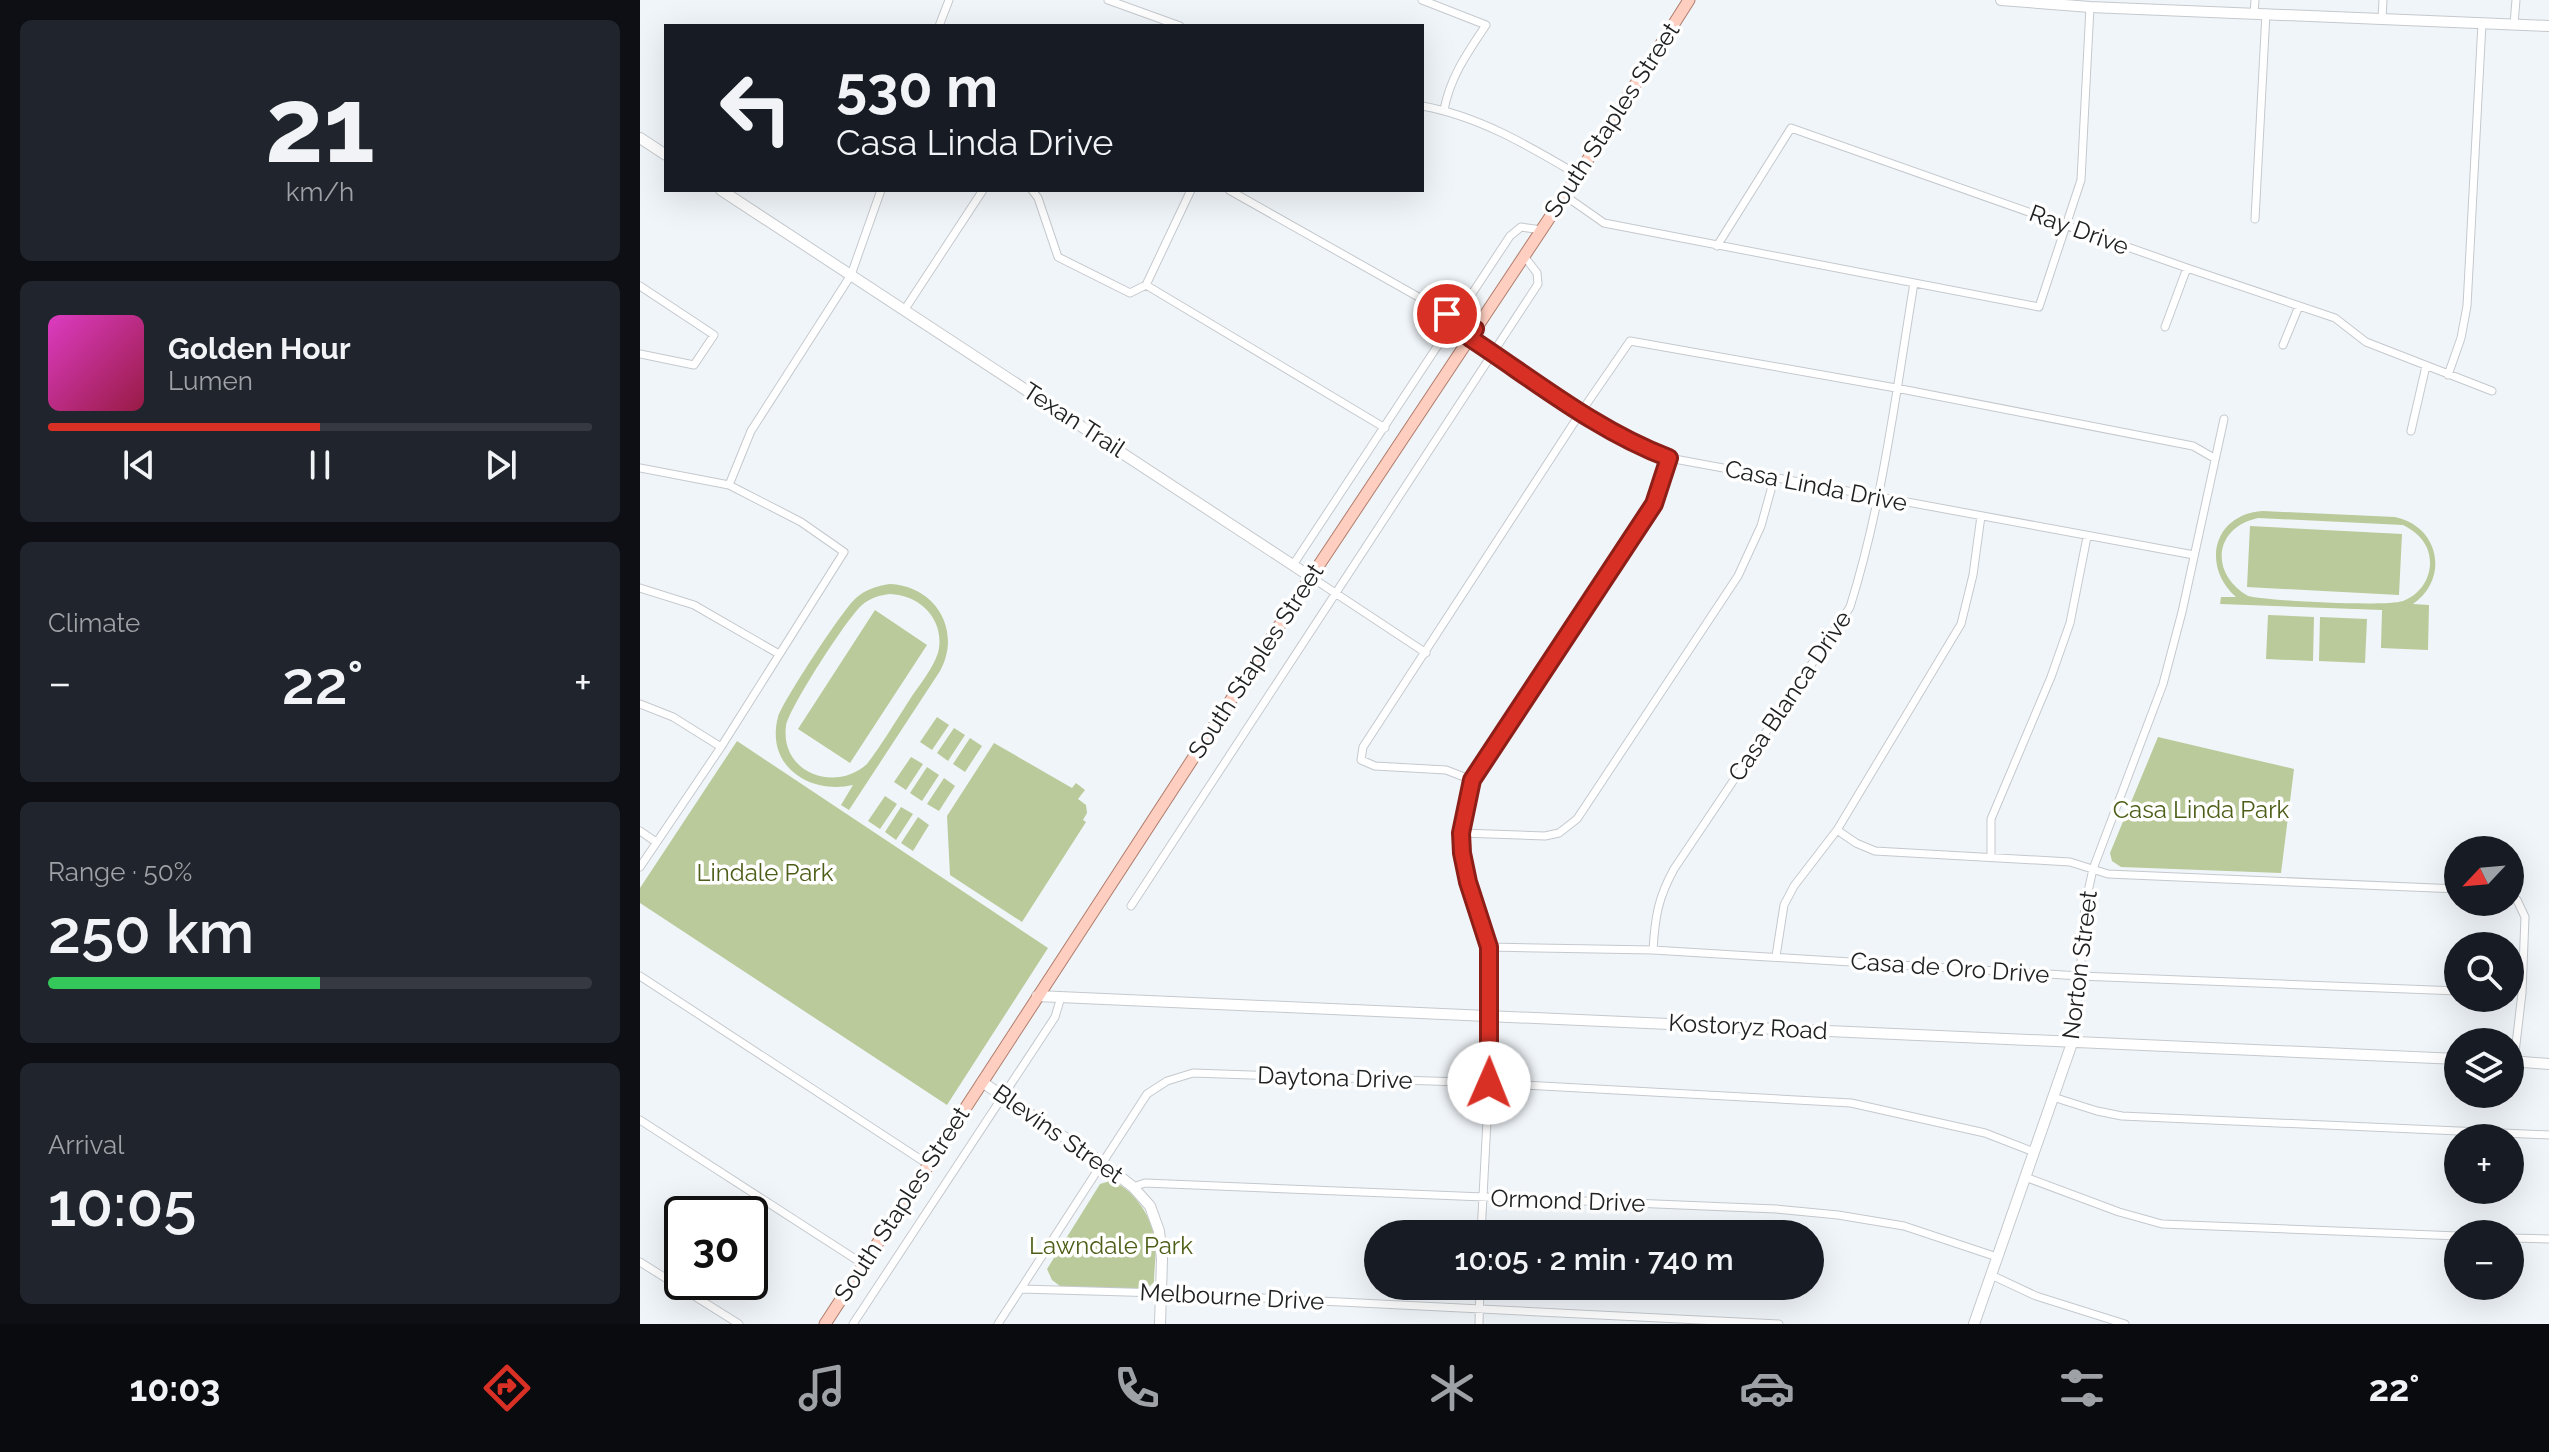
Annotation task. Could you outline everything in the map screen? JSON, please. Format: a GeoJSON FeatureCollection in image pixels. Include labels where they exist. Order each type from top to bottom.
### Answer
{"type":"FeatureCollection","features":[{"type":"Feature","properties":{"kind":"main road","name":"South Staples Street"},"geometry":{"type":"LineString","coordinates":[[825,1324],[1311,577],[1578,175],[1689,0]]}},
{"type":"Feature","properties":{"kind":"street"},"geometry":{"type":"LineString","coordinates":[[940,24],[949,0]]}},
{"type":"Feature","properties":{"kind":"street"},"geometry":{"type":"LineString","coordinates":[[1108,0],[1174,24]]}},
{"type":"Feature","properties":{"kind":"street"},"geometry":{"type":"LineString","coordinates":[[1422,0],[1486,25],[1447,90],[1444,110]]}},
{"type":"Feature","properties":{"kind":"street"},"geometry":{"type":"LineString","coordinates":[[2001,0],[2090,7],[2125,4],[2549,26]]}},
{"type":"Feature","properties":{"kind":"street"},"geometry":{"type":"LineString","coordinates":[[2255,0],[2260,13],[2255,219]]}},
{"type":"Feature","properties":{"kind":"street"},"geometry":{"type":"LineString","coordinates":[[2382,19],[2383,0]]}},
{"type":"Feature","properties":{"kind":"street"},"geometry":{"type":"LineString","coordinates":[[2514,24],[2516,0]]}},
{"type":"Feature","properties":{"kind":"street"},"geometry":{"type":"LineString","coordinates":[[1564,195],[1604,223],[2039,307],[2081,180],[2090,7]]}},
{"type":"Feature","properties":{"kind":"street"},"geometry":{"type":"LineString","coordinates":[[2448,375],[2461,338],[2467,306],[2482,23]]}},
{"type":"Feature","properties":{"kind":"street"},"geometry":{"type":"LineString","coordinates":[[1424,106],[1444,110],[1514,137],[1578,175]]}},
{"type":"Feature","properties":{"kind":"street","name":"Ray Drive"},"geometry":{"type":"LineString","coordinates":[[1717,246],[1791,128],[2335,318],[2366,342],[2492,391]]}},
{"type":"Feature","properties":{"kind":"street"},"geometry":{"type":"LineString","coordinates":[[640,138],[664,154]]}},
{"type":"Feature","properties":{"kind":"street","name":"Texan Trail"},"geometry":{"type":"LineString","coordinates":[[724,192],[1426,653]]}},
{"type":"Feature","properties":{"kind":"street"},"geometry":{"type":"LineString","coordinates":[[729,485],[751,431],[851,275],[880,192]]}},
{"type":"Feature","properties":{"kind":"street"},"geometry":{"type":"LineString","coordinates":[[905,309],[982,192]]}},
{"type":"Feature","properties":{"kind":"street"},"geometry":{"type":"LineString","coordinates":[[1034,192],[1058,257],[1130,293],[1146,285],[1190,192]]}},
{"type":"Feature","properties":{"kind":"street","name":"Casa Linda Drive"},"geometry":{"type":"LineString","coordinates":[[1233,192],[1456,319],[1493,353],[1638,447],[1669,458],[1774,479],[2194,555]]}},
{"type":"Feature","properties":{"kind":"street"},"geometry":{"type":"LineString","coordinates":[[1293,565],[1510,236],[1521,227],[1542,230]]}},
{"type":"Feature","properties":{"kind":"street"},"geometry":{"type":"LineString","coordinates":[[1131,906],[1538,284],[1537,273],[1524,256]]}},
{"type":"Feature","properties":{"kind":"street"},"geometry":{"type":"LineString","coordinates":[[2165,327],[2187,268]]}},
{"type":"Feature","properties":{"kind":"street","name":"Casa Blanca Drive"},"geometry":{"type":"LineString","coordinates":[[1653,950],[1654,919],[1660,894],[1674,869],[1850,607],[1878,498],[1914,283]]}},
{"type":"Feature","properties":{"kind":"street"},"geometry":{"type":"LineString","coordinates":[[1146,285],[1385,428]]}},
{"type":"Feature","properties":{"kind":"street"},"geometry":{"type":"LineString","coordinates":[[640,286],[714,335],[694,365],[640,354]]}},
{"type":"Feature","properties":{"kind":"street"},"geometry":{"type":"LineString","coordinates":[[2283,345],[2299,306]]}},
{"type":"Feature","properties":{"kind":"street"},"geometry":{"type":"LineString","coordinates":[[1472,780],[1446,770],[1375,766],[1361,760],[1363,747],[1630,341],[1896,388],[2193,446],[2214,458]]}},
{"type":"Feature","properties":{"kind":"street"},"geometry":{"type":"LineString","coordinates":[[2411,431],[2426,366]]}},
{"type":"Feature","properties":{"kind":"street","name":"Norton Street"},"geometry":{"type":"LineString","coordinates":[[1974,1324],[2072,1043],[2085,905],[2093,869],[2163,684],[2224,419]]}},
{"type":"Feature","properties":{"kind":"street"},"geometry":{"type":"LineString","coordinates":[[1481,1220],[1489,1083],[1489,947],[1468,882],[1461,833],[1472,780],[1654,504],[1669,458]]}},
{"type":"Feature","properties":{"kind":"street"},"geometry":{"type":"LineString","coordinates":[[640,468],[729,485],[801,522],[844,552],[721,747],[640,867]]}},
{"type":"Feature","properties":{"kind":"street"},"geometry":{"type":"LineString","coordinates":[[1461,833],[1545,836],[1559,833],[1577,819],[1738,576],[1761,526],[1774,479]]}},
{"type":"Feature","properties":{"kind":"street"},"geometry":{"type":"LineString","coordinates":[[1776,956],[1784,905],[1794,886],[1837,830],[1961,624],[1973,575],[1981,516]]}},
{"type":"Feature","properties":{"kind":"street"},"geometry":{"type":"LineString","coordinates":[[1991,856],[1991,819],[2051,677],[2070,623],[2087,537]]}},
{"type":"Feature","properties":{"kind":"street"},"geometry":{"type":"LineString","coordinates":[[640,588],[694,605],[779,654]]}},
{"type":"Feature","properties":{"kind":"street"},"geometry":{"type":"LineString","coordinates":[[640,704],[673,717],[721,747]]}},
{"type":"Feature","properties":{"kind":"street"},"geometry":{"type":"LineString","coordinates":[[1837,830],[1875,851],[2070,862],[2108,874],[2444,888]]}},
{"type":"Feature","properties":{"kind":"street"},"geometry":{"type":"LineString","coordinates":[[640,831],[656,842]]}},
{"type":"Feature","properties":{"kind":"street"},"geometry":{"type":"LineString","coordinates":[[2524,915],[2524,942]]}},
{"type":"Feature","properties":{"kind":"street","name":"Casa de Oro Drive"},"geometry":{"type":"LineString","coordinates":[[1489,947],[1653,950],[2080,976],[2444,990]]}},
{"type":"Feature","properties":{"kind":"street"},"geometry":{"type":"LineString","coordinates":[[640,976],[929,1165]]}},
{"type":"Feature","properties":{"kind":"street","name":"Kostoryz Road"},"geometry":{"type":"LineString","coordinates":[[1037,996],[2444,1058]]}},
{"type":"Feature","properties":{"kind":"street"},"geometry":{"type":"LineString","coordinates":[[853,1324],[1055,1017],[1061,997]]}},
{"type":"Feature","properties":{"kind":"street"},"geometry":{"type":"LineString","coordinates":[[2524,1062],[2549,1064]]}},
{"type":"Feature","properties":{"kind":"street","name":"Daytona Drive"},"geometry":{"type":"LineString","coordinates":[[998,1324],[1147,1094],[1167,1081],[1193,1073],[1489,1083],[1851,1103],[1985,1133],[2034,1152]]}},
{"type":"Feature","properties":{"kind":"street","name":"Blevins Street"},"geometry":{"type":"LineString","coordinates":[[982,1082],[1104,1164],[1133,1187],[1150,1206],[1159,1231],[1162,1259],[1160,1324]]}},
{"type":"Feature","properties":{"kind":"street"},"geometry":{"type":"LineString","coordinates":[[2053,1097],[2122,1116],[2549,1135]]}},
{"type":"Feature","properties":{"kind":"street"},"geometry":{"type":"LineString","coordinates":[[640,1120],[863,1264]]}},
{"type":"Feature","properties":{"kind":"street"},"geometry":{"type":"LineString","coordinates":[[2025,1177],[2119,1212],[2162,1224],[2444,1235]]}},
{"type":"Feature","properties":{"kind":"street","name":"Ormond Drive"},"geometry":{"type":"LineString","coordinates":[[1133,1187],[1145,1183],[1776,1209],[1904,1226],[1997,1257]]}},
{"type":"Feature","properties":{"kind":"street"},"geometry":{"type":"LineString","coordinates":[[2524,1238],[2549,1239]]}},
{"type":"Feature","properties":{"kind":"street"},"geometry":{"type":"LineString","coordinates":[[640,1262],[739,1324]]}},
{"type":"Feature","properties":{"kind":"street"},"geometry":{"type":"LineString","coordinates":[[1991,1275],[2036,1296],[2125,1324]]}},
{"type":"Feature","properties":{"kind":"street","name":"Melbourne Drive"},"geometry":{"type":"LineString","coordinates":[[1021,1289],[1161,1293],[1779,1324]]}},
{"type":"Feature","properties":{"kind":"street"},"geometry":{"type":"LineString","coordinates":[[1479,1324],[1480,1300]]}},
{"type":"Feature","properties":{"kind":"green space"},"geometry":{"type":"Polygon","coordinates":[[[2263,511],[2395,517],[2410,522],[2422,531],[2434,554],[2432,581],[2413,604],[2429,605],[2428,650],[2381,648],[2382,610],[2220,604],[2221,597],[2236,597],[2218,571],[2218,544],[2223,531],[2246,514],[2263,511]],[[2258,518],[2232,531],[2222,552],[2223,564],[2227,576],[2248,596],[2327,603],[2403,601],[2422,586],[2430,563],[2422,540],[2403,525],[2258,518]]]}},
{"type":"Feature","properties":{"kind":"green space"},"geometry":{"type":"Polygon","coordinates":[[[2250,526],[2402,534],[2399,595],[2247,587],[2250,526]]]}},
{"type":"Feature","properties":{"kind":"green space"},"geometry":{"type":"Polygon","coordinates":[[[890,584],[920,593],[932,602],[946,626],[946,656],[940,671],[849,810],[841,805],[853,785],[837,787],[807,781],[785,763],[778,750],[778,717],[801,675],[849,606],[864,592],[890,584]],[[883,595],[862,605],[844,627],[797,701],[786,726],[786,742],[792,756],[812,774],[840,777],[854,773],[867,764],[933,664],[940,641],[935,621],[921,605],[901,596],[883,595]]]}},
{"type":"Feature","properties":{"kind":"green space"},"geometry":{"type":"Polygon","coordinates":[[[875,610],[927,645],[850,763],[798,729],[875,610]]]}},
{"type":"Feature","properties":{"kind":"green space"},"geometry":{"type":"Polygon","coordinates":[[[2268,615],[2314,617],[2313,661],[2266,659],[2268,615]]]}},
{"type":"Feature","properties":{"kind":"green space"},"geometry":{"type":"Polygon","coordinates":[[[2320,617],[2367,619],[2365,663],[2319,661],[2320,617]]]}},
{"type":"Feature","properties":{"kind":"green space"},"geometry":{"type":"Polygon","coordinates":[[[937,717],[949,725],[932,750],[920,742],[937,717]]]}},
{"type":"Feature","properties":{"kind":"green space"},"geometry":{"type":"Polygon","coordinates":[[[954,728],[965,735],[948,761],[937,753],[954,728]]]}},
{"type":"Feature","properties":{"kind":"green space","name":"Casa Linda Park"},"geometry":{"type":"Polygon","coordinates":[[[2158,737],[2294,769],[2281,873],[2121,867],[2112,861],[2110,853],[2158,737]]]}},
{"type":"Feature","properties":{"kind":"green space"},"geometry":{"type":"Polygon","coordinates":[[[970,738],[982,746],[965,772],[953,764],[970,738]]]}},
{"type":"Feature","properties":{"kind":"green space","name":"Lindale Park"},"geometry":{"type":"Polygon","coordinates":[[[737,741],[1048,948],[947,1105],[640,903],[640,888],[737,741]]]}},
{"type":"Feature","properties":{"kind":"green space"},"geometry":{"type":"Polygon","coordinates":[[[994,743],[1072,788],[1076,783],[1085,790],[1078,799],[1086,805],[1087,813],[1083,820],[1086,822],[1022,922],[950,875],[947,816],[994,743]]]}},
{"type":"Feature","properties":{"kind":"green space"},"geometry":{"type":"Polygon","coordinates":[[[911,757],[923,764],[906,790],[894,782],[911,757]]]}},
{"type":"Feature","properties":{"kind":"green space"},"geometry":{"type":"Polygon","coordinates":[[[927,767],[939,775],[922,801],[910,793],[927,767]]]}},
{"type":"Feature","properties":{"kind":"green space"},"geometry":{"type":"Polygon","coordinates":[[[944,778],[955,786],[939,811],[927,804],[944,778]]]}},
{"type":"Feature","properties":{"kind":"green space"},"geometry":{"type":"Polygon","coordinates":[[[885,796],[897,804],[880,829],[868,821],[885,796]]]}},
{"type":"Feature","properties":{"kind":"green space"},"geometry":{"type":"Polygon","coordinates":[[[901,807],[913,814],[896,840],[885,832],[901,807]]]}},
{"type":"Feature","properties":{"kind":"green space"},"geometry":{"type":"Polygon","coordinates":[[[918,817],[929,825],[913,851],[901,843],[918,817]]]}},
{"type":"Feature","properties":{"kind":"green space","name":"Lawndale Park"},"geometry":{"type":"Polygon","coordinates":[[[1110,1181],[1133,1195],[1153,1229],[1156,1243],[1154,1282],[1146,1290],[1060,1286],[1052,1280],[1047,1269],[1100,1184],[1110,1181]]]}},
{"type":"Feature","properties":{"kind":"route"},"geometry":{"type":"LineString","coordinates":[[1447,314],[1475,329],[1470,338],[1581,412],[1638,447],[1669,458],[1654,504],[1472,780],[1465,804],[1462,853],[1489,947],[1489,1083]]}}]}
